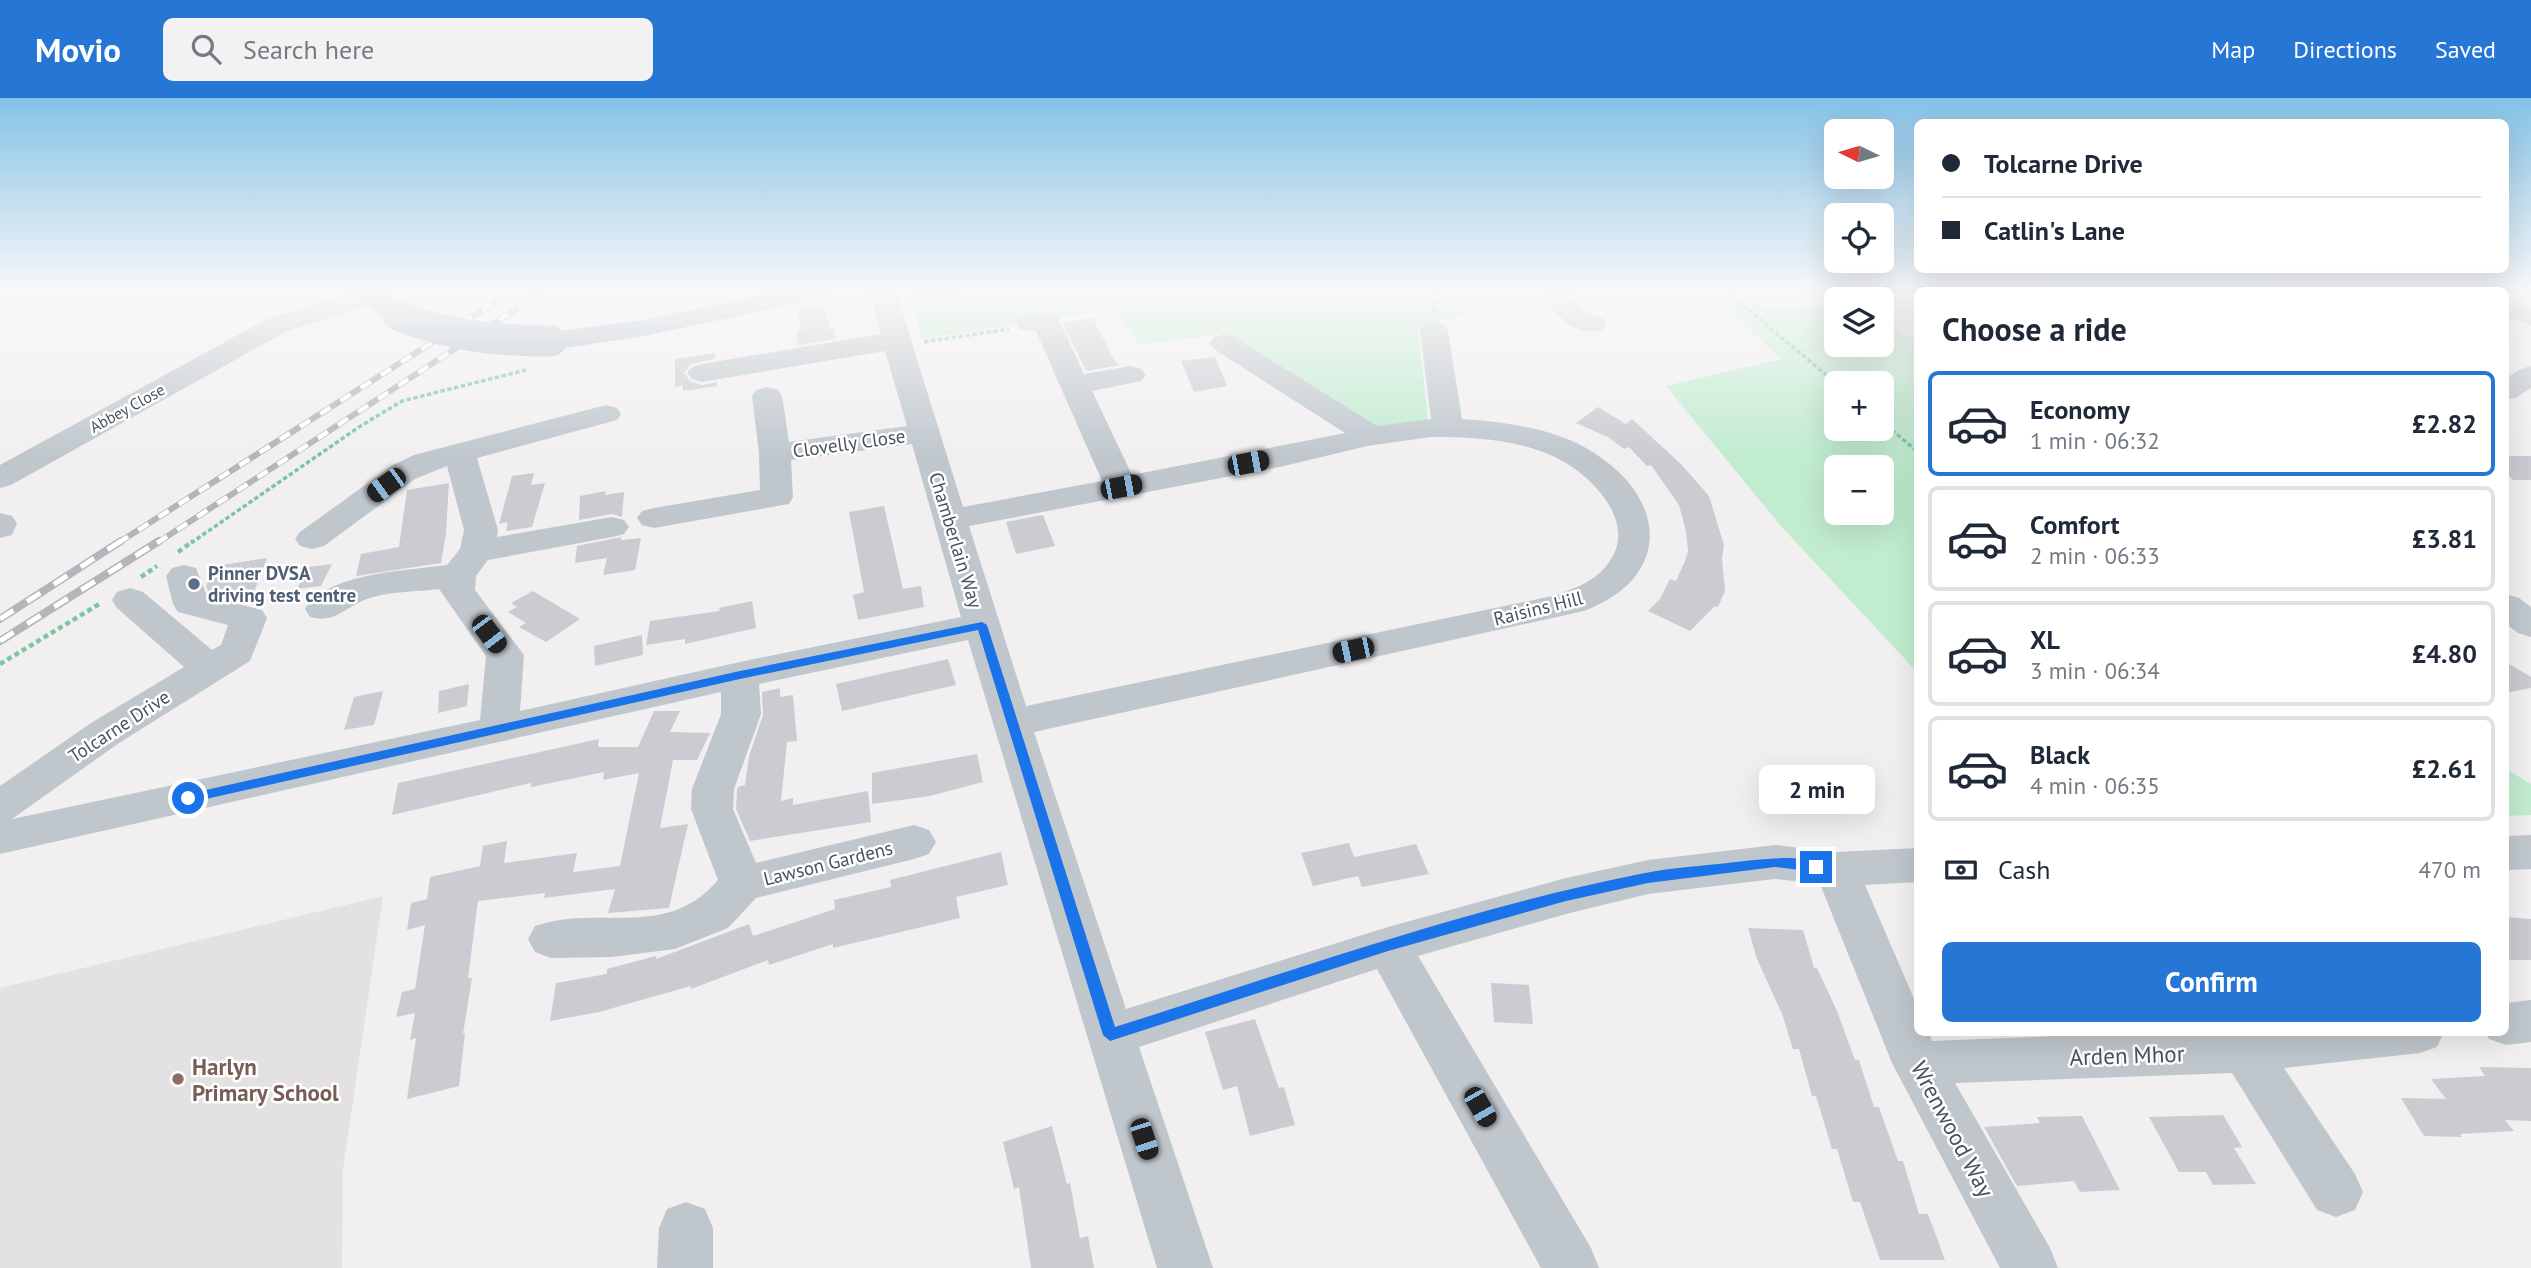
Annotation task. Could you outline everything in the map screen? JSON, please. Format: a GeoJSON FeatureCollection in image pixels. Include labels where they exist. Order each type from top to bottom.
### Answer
{"type":"FeatureCollection","features":[{"type":"Feature","properties":{"kind":"street","name":"Abbey Close"},"geometry":{"type":"LineString","coordinates":[[0,478],[239,347]]}},
{"type":"Feature","properties":{"kind":"street"},"geometry":{"type":"LineString","coordinates":[[702,373],[819,352],[866,347]]}},
{"type":"Feature","properties":{"kind":"street","name":"Chamberlain Way"},"geometry":{"type":"LineString","coordinates":[[899,347],[1011,723],[1185,1268]]}},
{"type":"Feature","properties":{"kind":"street"},"geometry":{"type":"LineString","coordinates":[[1057,347],[1121,487]]}},
{"type":"Feature","properties":{"kind":"street"},"geometry":{"type":"LineString","coordinates":[[1230,347],[1375,438]]}},
{"type":"Feature","properties":{"kind":"street"},"geometry":{"type":"LineString","coordinates":[[1436,347],[1448,428]]}},
{"type":"Feature","properties":{"kind":"street"},"geometry":{"type":"LineString","coordinates":[[1074,385],[1130,375]]}},
{"type":"Feature","properties":{"kind":"street"},"geometry":{"type":"LineString","coordinates":[[2509,389],[2531,375]]}},
{"type":"Feature","properties":{"kind":"street","name":"Clovelly Close"},"geometry":{"type":"LineString","coordinates":[[654,518],[777,497],[775,453],[767,397]]}},
{"type":"Feature","properties":{"kind":"street"},"geometry":{"type":"LineString","coordinates":[[312,539],[404,472],[460,453],[606,414]]}},
{"type":"Feature","properties":{"kind":"street","name":"Raisins Hill"},"geometry":{"type":"LineString","coordinates":[[950,520],[1375,438],[1448,428],[1505,433],[1544,442],[1579,457],[1604,476],[1625,499],[1635,528],[1633,552],[1619,575],[1595,593],[1564,605],[1011,723]]}},
{"type":"Feature","properties":{"kind":"street","name":"Clovelly Close"},"geometry":{"type":"LineString","coordinates":[[775,453],[923,433]]}},
{"type":"Feature","properties":{"kind":"street"},"geometry":{"type":"LineString","coordinates":[[460,453],[481,530],[457,591],[505,655],[499,730]]}},
{"type":"Feature","properties":{"kind":"street"},"geometry":{"type":"LineString","coordinates":[[323,609],[358,589],[612,527]]}},
{"type":"Feature","properties":{"kind":"street","name":"Tolcarne Drive"},"geometry":{"type":"LineString","coordinates":[[49,826],[16,796],[94,740],[237,652],[249,618],[191,604],[172,565]]}},
{"type":"Feature","properties":{"kind":"street"},"geometry":{"type":"LineString","coordinates":[[124,593],[208,668]]}},
{"type":"Feature","properties":{"kind":"street"},"geometry":{"type":"LineString","coordinates":[[2509,608],[2531,625]]}},
{"type":"Feature","properties":{"kind":"street"},"geometry":{"type":"LineString","coordinates":[[2509,623],[2531,633]]}},
{"type":"Feature","properties":{"kind":"street"},"geometry":{"type":"LineString","coordinates":[[0,838],[740,675],[982,625]]}},
{"type":"Feature","properties":{"kind":"street","name":"Lawson Gardens"},"geometry":{"type":"LineString","coordinates":[[740,675],[741,714],[713,789],[712,809],[743,884]]}},
{"type":"Feature","properties":{"kind":"street","name":"Lawson Gardens"},"geometry":{"type":"LineString","coordinates":[[551,939],[640,935],[678,929],[713,915],[743,884],[914,842]]}},
{"type":"Feature","properties":{"kind":"street"},"geometry":{"type":"LineString","coordinates":[[2509,853],[2531,852]]}},
{"type":"Feature","properties":{"kind":"street"},"geometry":{"type":"LineString","coordinates":[[1110,1035],[1388,946],[1566,896],[1648,877],[1775,862],[1836,869],[1914,865]]}},
{"type":"Feature","properties":{"kind":"street","name":"Wrenwood Way"},"geometry":{"type":"LineString","coordinates":[[1836,869],[1917,1063],[2029,1268]]}},
{"type":"Feature","properties":{"kind":"street"},"geometry":{"type":"LineString","coordinates":[[1388,946],[1572,1268]]}},
{"type":"Feature","properties":{"kind":"street"},"geometry":{"type":"LineString","coordinates":[[2509,1024],[2531,1021]]}},
{"type":"Feature","properties":{"kind":"street","name":"Arden Mhor"},"geometry":{"type":"LineString","coordinates":[[1917,1063],[2245,1051],[2383,1036]]}},
{"type":"Feature","properties":{"kind":"street"},"geometry":{"type":"LineString","coordinates":[[2245,1051],[2336,1192]]}},
{"type":"Feature","properties":{"kind":"path"},"geometry":{"type":"LineString","coordinates":[[0,664],[172,565],[359,427],[402,401],[538,366],[554,347]]}},
{"type":"Feature","properties":{"kind":"path"},"geometry":{"type":"LineString","coordinates":[[1792,347],[1824,373]]}},
{"type":"Feature","properties":{"kind":"path"},"geometry":{"type":"LineString","coordinates":[[1894,432],[1914,449]]}},
{"type":"Feature","properties":{"kind":"shaded area","name":"Harlyn Primary School"},"geometry":{"type":"Polygon","coordinates":[[[383,896],[343,1169],[342,1268],[0,1268],[0,988],[383,896]]]}},
{"type":"Feature","properties":{"kind":"green space"},"geometry":{"type":"Polygon","coordinates":[[[1245,347],[1420,347],[1428,420],[1380,429],[1245,347]]]}},
{"type":"Feature","properties":{"kind":"green space"},"geometry":{"type":"Polygon","coordinates":[[[1768,347],[1824,347],[1824,357],[1894,357],[1894,347],[1914,347],[1914,669],[1780,525],[1666,386],[1781,359],[1768,347]]]}},
{"type":"Feature","properties":{"kind":"green space"},"geometry":{"type":"Polygon","coordinates":[[[2509,771],[2531,784],[2531,815],[2509,816],[2509,771]]]}},
{"type":"Feature","properties":{"kind":"building"},"geometry":{"type":"Polygon","coordinates":[[[1074,347],[1107,347],[1115,362],[1120,365],[1086,371],[1074,347]]]}},
{"type":"Feature","properties":{"kind":"building"},"geometry":{"type":"Polygon","coordinates":[[[715,353],[715,359],[691,364],[684,373],[691,382],[702,385],[717,382],[717,386],[683,391],[683,385],[675,387],[675,359],[715,353]]]}},
{"type":"Feature","properties":{"kind":"building"},"geometry":{"type":"Polygon","coordinates":[[[1215,357],[1227,386],[1194,392],[1181,361],[1215,357]]]}},
{"type":"Feature","properties":{"kind":"building"},"geometry":{"type":"Polygon","coordinates":[[[1598,407],[1626,424],[1632,419],[1681,464],[1709,496],[1724,545],[1722,559],[1725,591],[1718,607],[1715,606],[1690,631],[1648,611],[1660,599],[1670,579],[1676,581],[1688,551],[1679,505],[1651,465],[1647,466],[1629,447],[1624,449],[1608,437],[1576,423],[1598,407]]]}},
{"type":"Feature","properties":{"kind":"building"},"geometry":{"type":"Polygon","coordinates":[[[2509,456],[2531,456],[2531,480],[2513,480],[2509,476],[2509,456]]]}},
{"type":"Feature","properties":{"kind":"building"},"geometry":{"type":"Polygon","coordinates":[[[534,473],[531,485],[545,483],[532,527],[506,531],[508,522],[499,524],[512,476],[534,473]]]}},
{"type":"Feature","properties":{"kind":"building"},"geometry":{"type":"Polygon","coordinates":[[[449,483],[441,563],[356,576],[361,554],[399,547],[407,490],[449,483]]]}},
{"type":"Feature","properties":{"kind":"building"},"geometry":{"type":"Polygon","coordinates":[[[606,491],[605,495],[624,492],[622,517],[612,514],[579,520],[580,496],[606,491]]]}},
{"type":"Feature","properties":{"kind":"building"},"geometry":{"type":"Polygon","coordinates":[[[884,506],[903,589],[921,586],[924,607],[858,620],[853,595],[864,592],[849,512],[884,506]]]}},
{"type":"Feature","properties":{"kind":"building"},"geometry":{"type":"Polygon","coordinates":[[[1043,515],[1055,546],[1016,554],[1006,522],[1043,515]]]}},
{"type":"Feature","properties":{"kind":"building"},"geometry":{"type":"Polygon","coordinates":[[[621,537],[621,540],[641,538],[635,570],[603,575],[607,558],[575,563],[577,546],[621,537]]]}},
{"type":"Feature","properties":{"kind":"building"},"geometry":{"type":"Polygon","coordinates":[[[267,558],[254,592],[222,597],[209,594],[206,586],[215,566],[267,558]]]}},
{"type":"Feature","properties":{"kind":"building"},"geometry":{"type":"Polygon","coordinates":[[[332,564],[321,586],[297,589],[308,567],[332,564]]]}},
{"type":"Feature","properties":{"kind":"building"},"geometry":{"type":"Polygon","coordinates":[[[533,591],[580,619],[546,642],[519,627],[526,623],[508,612],[517,607],[511,603],[533,591]]]}},
{"type":"Feature","properties":{"kind":"building"},"geometry":{"type":"Polygon","coordinates":[[[752,601],[756,628],[685,644],[685,639],[646,645],[650,621],[720,611],[719,608],[752,601]]]}},
{"type":"Feature","properties":{"kind":"building"},"geometry":{"type":"Polygon","coordinates":[[[642,635],[643,655],[595,666],[594,646],[642,635]]]}},
{"type":"Feature","properties":{"kind":"building"},"geometry":{"type":"Polygon","coordinates":[[[948,659],[956,685],[842,711],[836,684],[948,659]]]}},
{"type":"Feature","properties":{"kind":"building"},"geometry":{"type":"Polygon","coordinates":[[[2509,664],[2531,677],[2531,688],[2509,692],[2509,664]]]}},
{"type":"Feature","properties":{"kind":"building"},"geometry":{"type":"Polygon","coordinates":[[[469,684],[467,706],[438,713],[439,691],[469,684]]]}},
{"type":"Feature","properties":{"kind":"building"},"geometry":{"type":"Polygon","coordinates":[[[780,688],[780,697],[793,695],[797,741],[787,742],[781,801],[793,798],[793,805],[868,791],[871,822],[750,841],[736,809],[737,790],[745,785],[749,756],[763,715],[762,692],[780,688]]]}},
{"type":"Feature","properties":{"kind":"building"},"geometry":{"type":"Polygon","coordinates":[[[383,691],[374,725],[344,730],[354,697],[383,691]]]}},
{"type":"Feature","properties":{"kind":"building"},"geometry":{"type":"Polygon","coordinates":[[[654,711],[680,711],[670,732],[710,733],[697,760],[673,760],[660,828],[688,824],[669,908],[608,913],[615,889],[544,898],[545,893],[478,901],[459,1086],[407,1099],[416,1038],[410,1040],[415,1013],[396,1017],[402,992],[415,989],[425,925],[407,930],[411,903],[427,899],[430,877],[480,866],[483,846],[507,841],[504,863],[577,853],[573,872],[620,866],[639,773],[603,780],[604,772],[531,787],[531,783],[392,815],[398,783],[599,739],[598,747],[638,747],[654,711]]]}},
{"type":"Feature","properties":{"kind":"building"},"geometry":{"type":"Polygon","coordinates":[[[977,754],[983,782],[930,796],[872,804],[872,773],[977,754]]]}},
{"type":"Feature","properties":{"kind":"building"},"geometry":{"type":"Polygon","coordinates":[[[1349,843],[1354,857],[1416,844],[1429,874],[1362,887],[1358,876],[1313,886],[1301,853],[1349,843]]]}},
{"type":"Feature","properties":{"kind":"building"},"geometry":{"type":"Polygon","coordinates":[[[1001,852],[1008,885],[956,897],[960,918],[833,948],[833,944],[769,965],[768,960],[691,989],[691,986],[599,1012],[550,1021],[556,983],[607,974],[607,969],[656,956],[656,959],[749,924],[753,936],[835,909],[834,900],[891,887],[890,880],[1001,852]]]}},
{"type":"Feature","properties":{"kind":"building"},"geometry":{"type":"Polygon","coordinates":[[[2509,917],[2531,919],[2531,960],[2509,960],[2509,917]]]}},
{"type":"Feature","properties":{"kind":"building"},"geometry":{"type":"Polygon","coordinates":[[[1748,928],[1803,930],[1814,968],[1817,968],[1837,1011],[1855,1060],[1859,1060],[1874,1107],[1879,1107],[1898,1161],[1903,1161],[1919,1214],[1928,1214],[1945,1260],[1880,1260],[1860,1202],[1853,1202],[1837,1149],[1832,1149],[1816,1096],[1812,1096],[1799,1049],[1793,1049],[1782,1014],[1757,959],[1748,928]]]}},
{"type":"Feature","properties":{"kind":"building"},"geometry":{"type":"Polygon","coordinates":[[[1491,983],[1529,985],[1533,1024],[1494,1022],[1491,983]]]}},
{"type":"Feature","properties":{"kind":"building"},"geometry":{"type":"Polygon","coordinates":[[[1255,1019],[1279,1088],[1284,1087],[1295,1125],[1250,1136],[1237,1086],[1223,1090],[1205,1032],[1255,1019]]]}},
{"type":"Feature","properties":{"kind":"building"},"geometry":{"type":"Polygon","coordinates":[[[2479,1067],[2531,1068],[2531,1121],[2505,1120],[2514,1131],[2460,1134],[2462,1137],[2424,1136],[2401,1098],[2446,1099],[2431,1079],[2485,1076],[2479,1067]]]}},
{"type":"Feature","properties":{"kind":"building"},"geometry":{"type":"Polygon","coordinates":[[[2223,1115],[2242,1147],[2234,1148],[2256,1184],[2213,1185],[2206,1172],[2179,1172],[2149,1117],[2223,1115]]]}},
{"type":"Feature","properties":{"kind":"building"},"geometry":{"type":"Polygon","coordinates":[[[2082,1116],[2120,1190],[2080,1192],[2074,1181],[2017,1186],[1984,1127],[2040,1123],[2037,1117],[2082,1116]]]}},
{"type":"Feature","properties":{"kind":"building"},"geometry":{"type":"Polygon","coordinates":[[[1052,1126],[1067,1184],[1070,1183],[1080,1238],[1088,1236],[1094,1268],[1031,1268],[1019,1187],[1014,1189],[1003,1142],[1052,1126]]]}},
{"type":"Feature","properties":{"kind":"railway"},"geometry":{"type":"LineString","coordinates":[[118,543],[426,347]]}},
{"type":"Feature","properties":{"kind":"railway"},"geometry":{"type":"LineString","coordinates":[[157,543],[458,347]]}},
{"type":"Feature","properties":{"kind":"railway"},"geometry":{"type":"LineString","coordinates":[[0,619],[121,541]]}},
{"type":"Feature","properties":{"kind":"railway"},"geometry":{"type":"LineString","coordinates":[[0,641],[159,541]]}},
{"type":"Feature","properties":{"kind":"place","name":"Pinner DVSA driving test centre"},"geometry":{"type":"Point","coordinates":[194,584]}},
{"type":"Feature","properties":{"kind":"place","name":"Harlyn Primary School"},"geometry":{"type":"Point","coordinates":[178,1079]}},
{"type":"Feature","properties":{"kind":"route"},"geometry":{"type":"LineString","coordinates":[[188,798],[740,675],[982,625],[1110,1035],[1388,946],[1566,896],[1648,877],[1775,862],[1816,867]]}}]}
